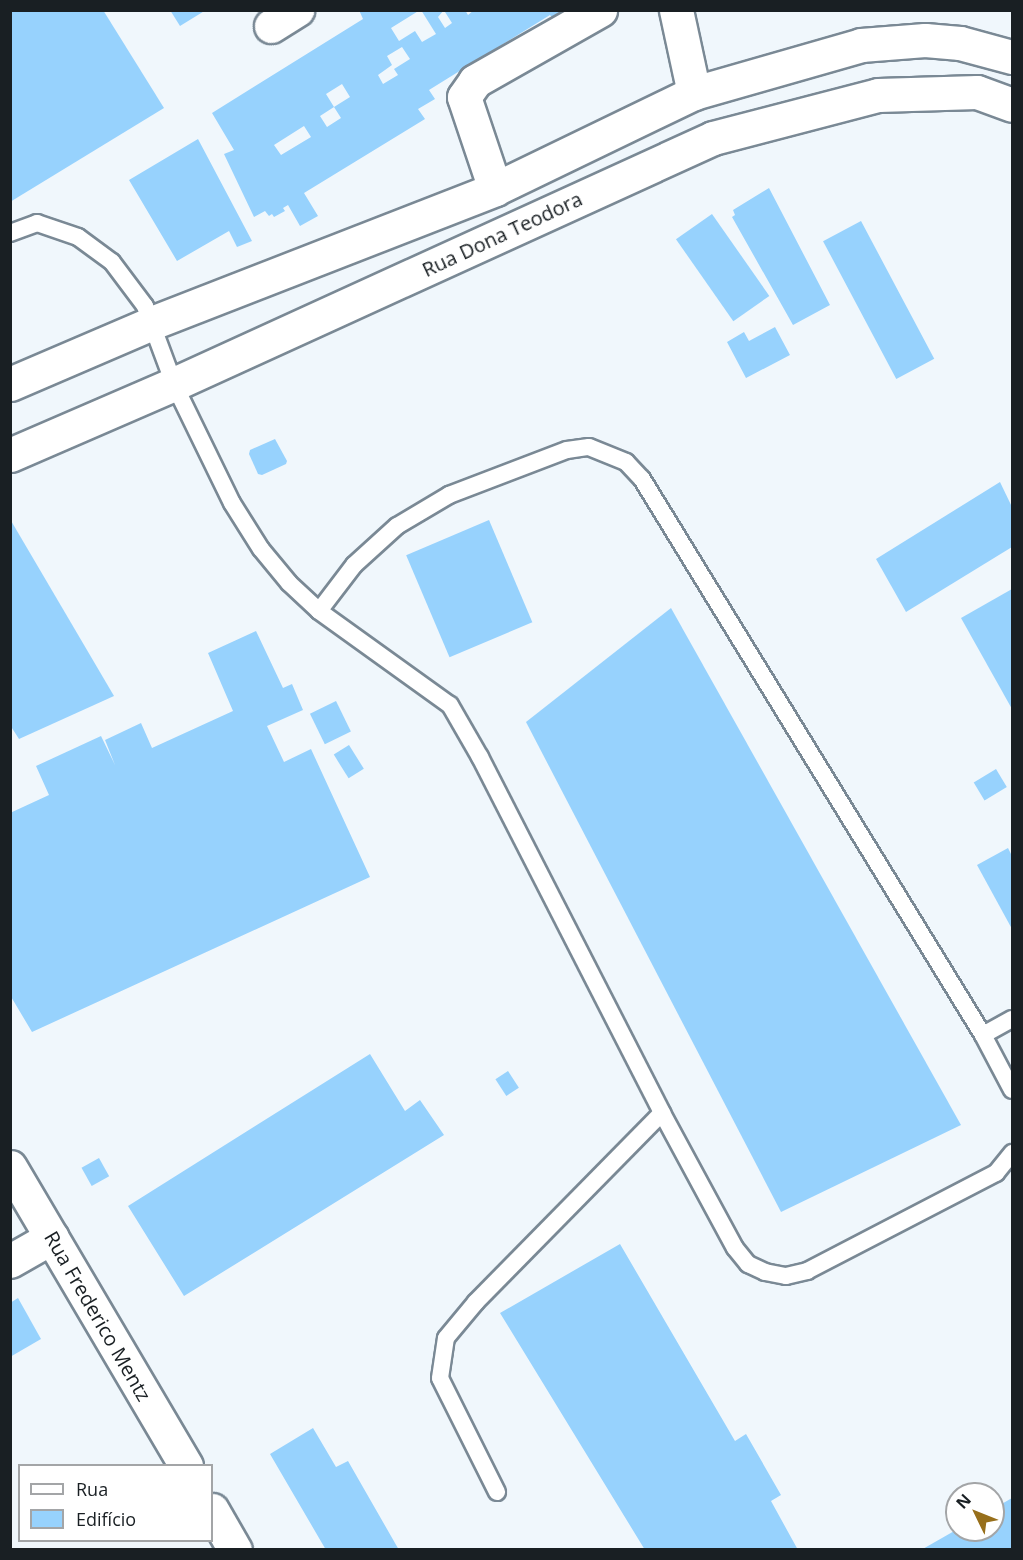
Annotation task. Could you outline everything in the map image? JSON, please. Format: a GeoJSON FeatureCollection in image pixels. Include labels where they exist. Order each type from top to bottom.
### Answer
{"type":"FeatureCollection","features":[{"type":"Feature","properties":{"kind":"main road"},"geometry":{"type":"LineString","coordinates":[[495,189],[464,97],[475,81],[600,10]]}},
{"type":"Feature","properties":{"kind":"main road"},"geometry":{"type":"LineString","coordinates":[[676,10],[694,93]]}},
{"type":"Feature","properties":{"kind":"main road"},"geometry":{"type":"LineString","coordinates":[[10,384],[152,323],[495,189],[694,93],[861,45],[925,40],[960,43],[1012,57]]}},
{"type":"Feature","properties":{"kind":"main road","name":"Rua Dona Teodora"},"geometry":{"type":"LineString","coordinates":[[10,455],[174,384],[712,138],[878,95],[977,92],[1012,105]]}},
{"type":"Feature","properties":{"kind":"main road","name":"Rua Frederico Mentz"},"geometry":{"type":"LineString","coordinates":[[10,1167],[185,1464]]}},
{"type":"Feature","properties":{"kind":"main road"},"geometry":{"type":"LineString","coordinates":[[10,1261],[52,1237]]}},
{"type":"Feature","properties":{"kind":"main road"},"geometry":{"type":"LineString","coordinates":[[213,1512],[235,1550]]}},
{"type":"Feature","properties":{"kind":"lane"},"geometry":{"type":"LineString","coordinates":[[10,233],[38,223],[78,237],[112,262],[145,306],[174,384],[232,503],[261,549],[289,584],[319,611],[450,705],[480,757],[663,1113],[735,1248],[748,1264],[765,1272],[786,1275],[807,1271],[996,1173],[1012,1153]]}},
{"type":"Feature","properties":{"kind":"lane"},"geometry":{"type":"LineString","coordinates":[[319,611],[354,565],[397,526],[449,495],[567,450],[588,447],[609,453],[626,462],[642,479],[983,1035],[1012,1090]]}},
{"type":"Feature","properties":{"kind":"lane"},"geometry":{"type":"LineString","coordinates":[[983,1035],[1012,1018]]}},
{"type":"Feature","properties":{"kind":"lane"},"geometry":{"type":"LineString","coordinates":[[497,1492],[440,1378],[446,1338],[476,1302],[663,1113]]}},
{"type":"Feature","properties":{"kind":"building"},"geometry":{"type":"Polygon","coordinates":[[[10,10],[103,10],[164,108],[10,202],[10,10]]]}},
{"type":"Feature","properties":{"kind":"building"},"geometry":{"type":"Polygon","coordinates":[[[170,10],[206,10],[180,26],[170,10]]]}},
{"type":"Feature","properties":{"kind":"building"},"geometry":{"type":"Polygon","coordinates":[[[359,10],[420,10],[391,28],[399,41],[415,31],[422,42],[436,34],[421,10],[444,10],[438,17],[445,28],[452,23],[445,12],[447,10],[465,10],[468,15],[474,10],[570,10],[560,28],[550,15],[429,90],[435,99],[418,109],[425,119],[304,193],[318,216],[300,226],[288,205],[283,208],[285,211],[274,217],[272,214],[269,216],[265,211],[254,217],[224,154],[234,150],[212,113],[363,19],[359,10]],[[402,47],[387,56],[392,65],[378,75],[383,84],[398,75],[394,69],[410,59],[402,47]],[[342,84],[326,94],[334,107],[350,97],[342,84]],[[334,107],[320,116],[327,127],[341,118],[334,107]],[[304,126],[274,145],[281,155],[311,137],[304,126]]]}},
{"type":"Feature","properties":{"kind":"building"},"geometry":{"type":"Polygon","coordinates":[[[198,139],[252,241],[237,247],[229,231],[177,261],[129,180],[198,139]]]}},
{"type":"Feature","properties":{"kind":"building"},"geometry":{"type":"Polygon","coordinates":[[[769,188],[830,305],[793,325],[732,217],[735,215],[733,210],[769,188]]]}},
{"type":"Feature","properties":{"kind":"building"},"geometry":{"type":"Polygon","coordinates":[[[712,214],[769,296],[733,321],[676,239],[712,214]]]}},
{"type":"Feature","properties":{"kind":"building"},"geometry":{"type":"Polygon","coordinates":[[[861,221],[934,359],[896,379],[823,241],[861,221]]]}},
{"type":"Feature","properties":{"kind":"building"},"geometry":{"type":"Polygon","coordinates":[[[775,327],[790,355],[746,378],[727,342],[744,332],[749,341],[775,327]]]}},
{"type":"Feature","properties":{"kind":"building"},"geometry":{"type":"Polygon","coordinates":[[[275,439],[287,461],[286,464],[262,475],[258,474],[249,454],[250,450],[275,439]]]}},
{"type":"Feature","properties":{"kind":"building"},"geometry":{"type":"Polygon","coordinates":[[[1000,482],[1012,507],[1012,547],[906,612],[876,559],[1000,482]]]}},
{"type":"Feature","properties":{"kind":"building"},"geometry":{"type":"Polygon","coordinates":[[[10,519],[114,696],[19,739],[10,725],[10,519]]]}},
{"type":"Feature","properties":{"kind":"building"},"geometry":{"type":"Polygon","coordinates":[[[489,520],[532,622],[450,657],[406,555],[489,520]]]}},
{"type":"Feature","properties":{"kind":"building"},"geometry":{"type":"Polygon","coordinates":[[[1012,589],[1012,709],[961,618],[1012,589]]]}},
{"type":"Feature","properties":{"kind":"building"},"geometry":{"type":"Polygon","coordinates":[[[671,608],[961,1125],[781,1212],[526,722],[671,608]]]}},
{"type":"Feature","properties":{"kind":"building"},"geometry":{"type":"Polygon","coordinates":[[[256,631],[283,688],[292,684],[303,710],[267,726],[284,762],[311,749],[370,877],[32,1032],[10,995],[10,813],[49,795],[36,766],[101,736],[115,765],[105,740],[141,723],[152,748],[233,711],[208,653],[256,631]]]}},
{"type":"Feature","properties":{"kind":"building"},"geometry":{"type":"Polygon","coordinates":[[[336,701],[351,732],[325,744],[310,714],[336,701]]]}},
{"type":"Feature","properties":{"kind":"building"},"geometry":{"type":"Polygon","coordinates":[[[349,745],[364,769],[349,778],[334,755],[349,745]]]}},
{"type":"Feature","properties":{"kind":"building"},"geometry":{"type":"Polygon","coordinates":[[[996,769],[1007,787],[985,800],[974,782],[996,769]]]}},
{"type":"Feature","properties":{"kind":"building"},"geometry":{"type":"Polygon","coordinates":[[[1008,848],[1012,856],[1012,929],[977,865],[1008,848]]]}},
{"type":"Feature","properties":{"kind":"building"},"geometry":{"type":"Polygon","coordinates":[[[370,1054],[405,1111],[420,1100],[444,1135],[184,1296],[128,1206],[370,1054]]]}},
{"type":"Feature","properties":{"kind":"building"},"geometry":{"type":"Polygon","coordinates":[[[508,1071],[519,1088],[506,1096],[495,1079],[508,1071]]]}},
{"type":"Feature","properties":{"kind":"building"},"geometry":{"type":"Polygon","coordinates":[[[99,1158],[109,1176],[92,1186],[82,1168],[99,1158]]]}},
{"type":"Feature","properties":{"kind":"building"},"geometry":{"type":"Polygon","coordinates":[[[620,1244],[735,1441],[746,1434],[781,1495],[771,1501],[798,1550],[645,1550],[500,1313],[620,1244]]]}},
{"type":"Feature","properties":{"kind":"building"},"geometry":{"type":"Polygon","coordinates":[[[18,1298],[41,1339],[10,1357],[10,1303],[18,1298]]]}},
{"type":"Feature","properties":{"kind":"building"},"geometry":{"type":"Polygon","coordinates":[[[313,1428],[336,1467],[348,1461],[399,1550],[326,1550],[270,1454],[313,1428]]]}},
{"type":"Feature","properties":{"kind":"building"},"geometry":{"type":"Polygon","coordinates":[[[1012,1498],[1012,1550],[921,1550],[945,1536],[945,1542],[1005,1542],[1005,1502],[1012,1498]]]}}]}
